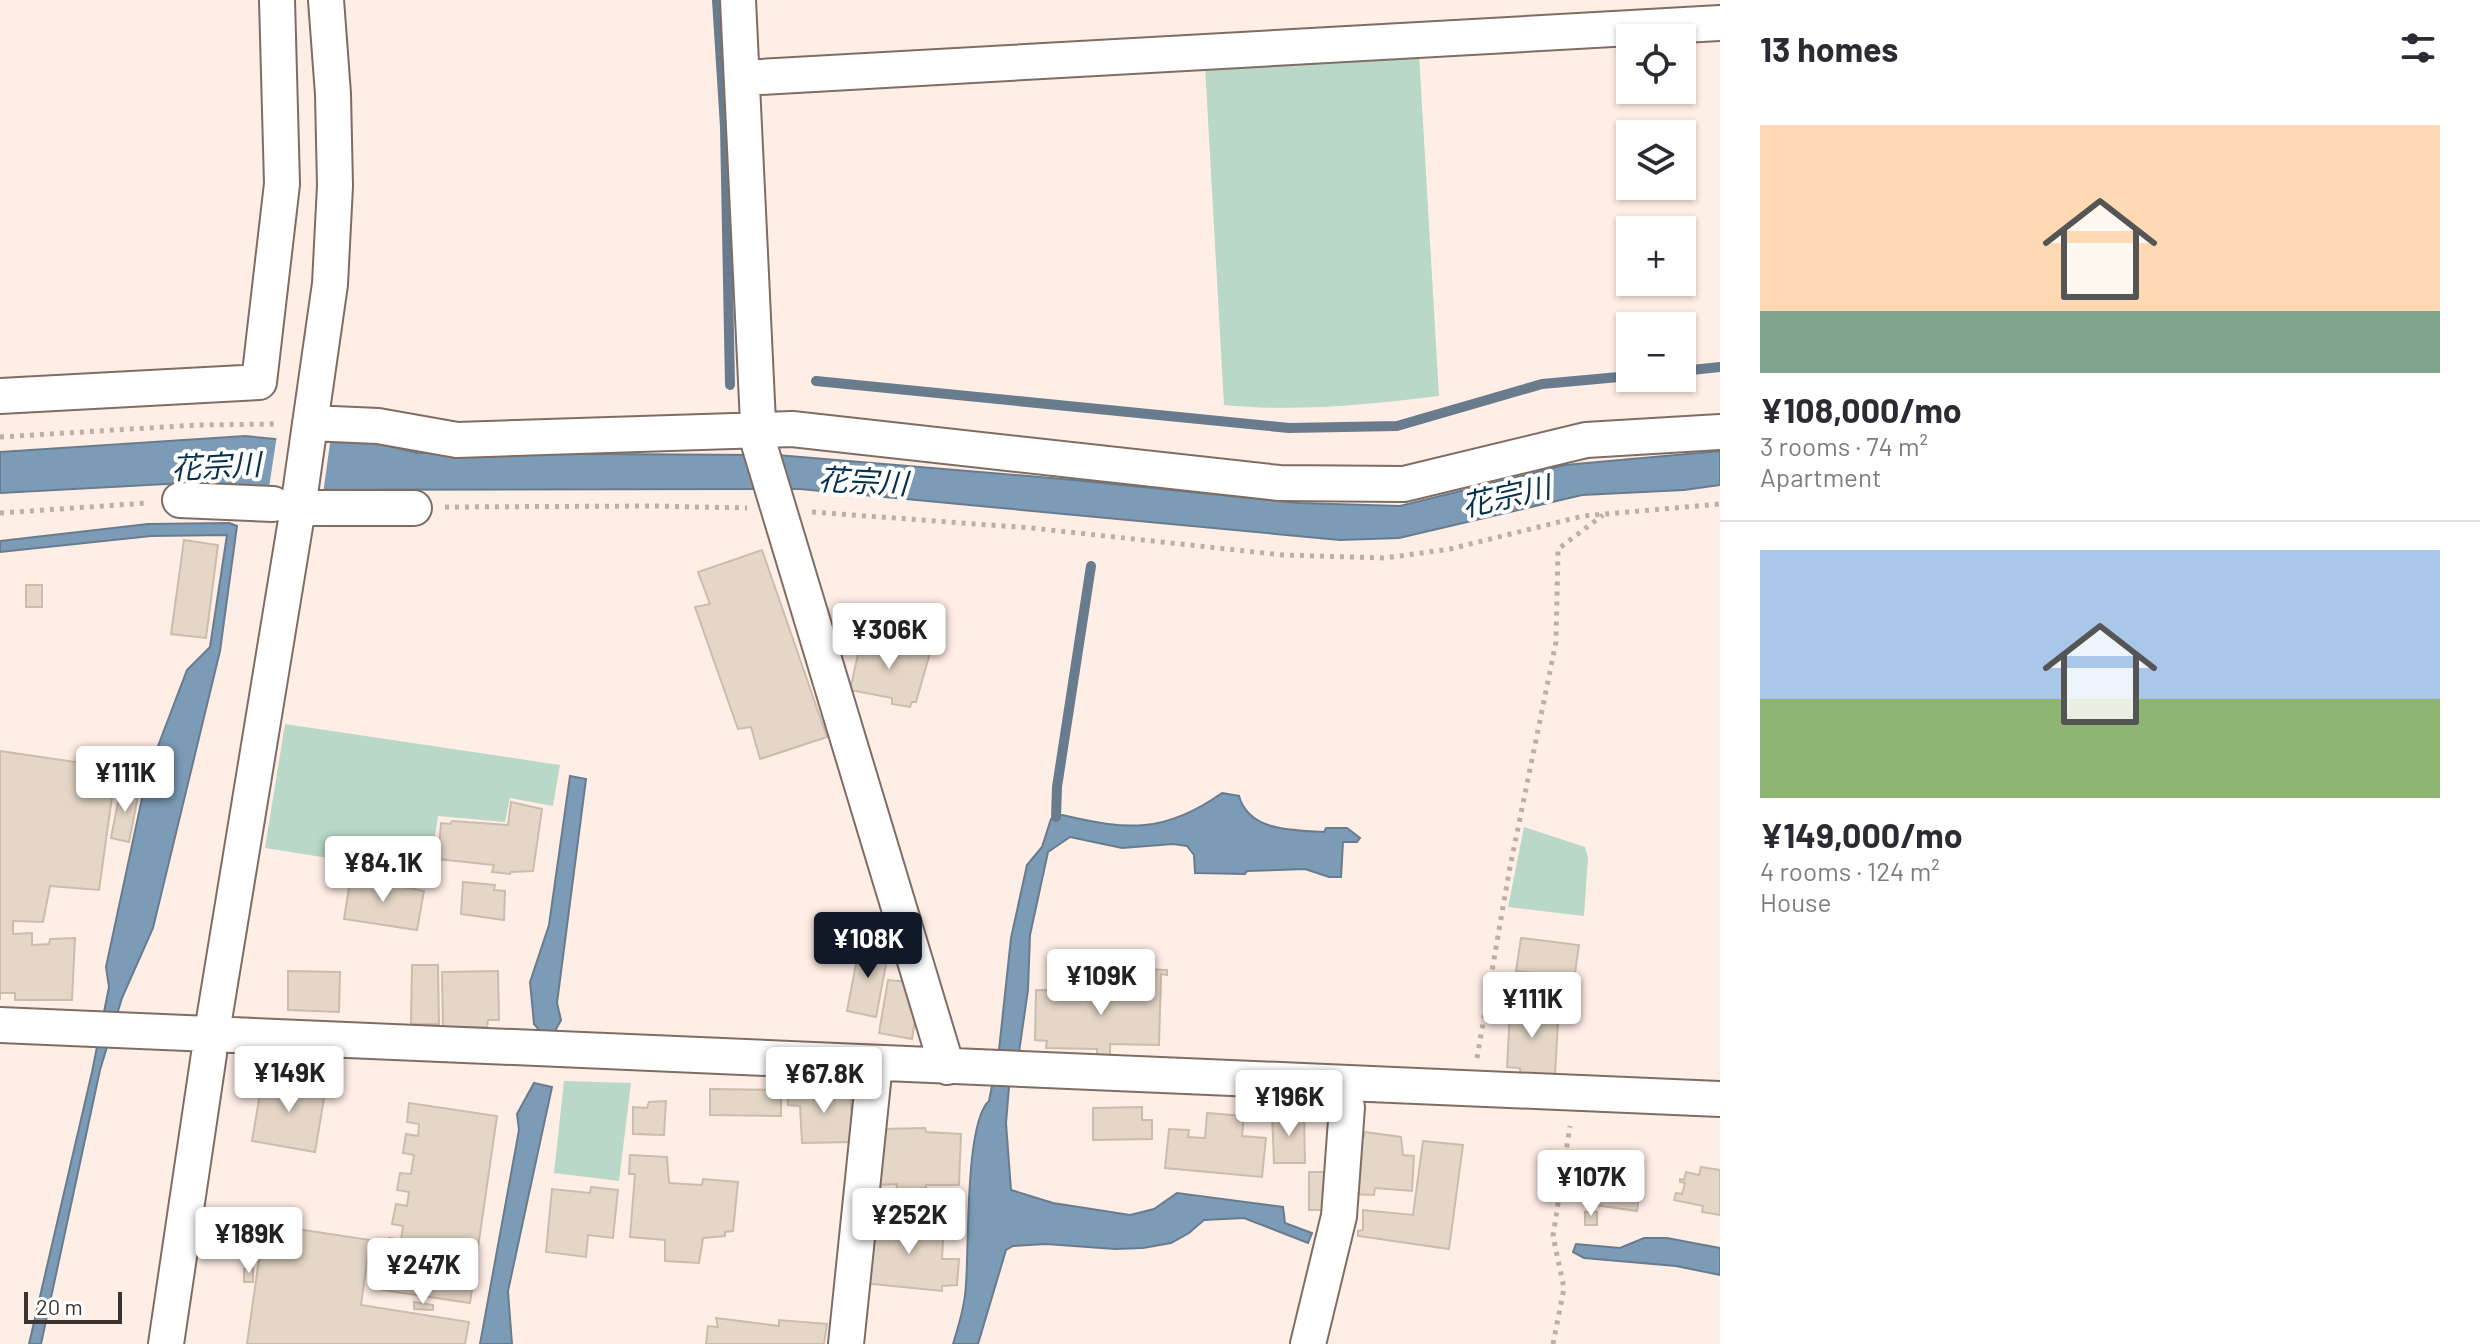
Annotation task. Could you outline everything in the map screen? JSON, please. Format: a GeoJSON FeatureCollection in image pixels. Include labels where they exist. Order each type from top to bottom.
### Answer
{"type":"FeatureCollection","features":[{"type":"Feature","properties":{"kind":"street"},"geometry":{"type":"LineString","coordinates":[[0,396],[259,382],[282,184],[277,0]]}},
{"type":"Feature","properties":{"kind":"street"},"geometry":{"type":"LineString","coordinates":[[166,1344],[302,426],[330,284],[335,186],[333,94],[326,0]]}},
{"type":"Feature","properties":{"kind":"street"},"geometry":{"type":"LineString","coordinates":[[738,0],[759,437],[947,1067]]}},
{"type":"Feature","properties":{"kind":"street"},"geometry":{"type":"LineString","coordinates":[[742,78],[1720,23]]}},
{"type":"Feature","properties":{"kind":"street"},"geometry":{"type":"LineString","coordinates":[[302,426],[378,426],[457,440],[759,437],[808,431],[1279,483],[1388,484],[1404,484],[1586,440],[1720,432]]}},
{"type":"Feature","properties":{"kind":"street"},"geometry":{"type":"LineString","coordinates":[[180,500],[414,508]]}},
{"type":"Feature","properties":{"kind":"street"},"geometry":{"type":"LineString","coordinates":[[0,1025],[210,1043],[875,1063],[1720,1099]]}},
{"type":"Feature","properties":{"kind":"street"},"geometry":{"type":"LineString","coordinates":[[846,1344],[875,1063]]}},
{"type":"Feature","properties":{"kind":"street"},"geometry":{"type":"LineString","coordinates":[[1308,1344],[1339,1216],[1347,1107],[1333,1083]]}},
{"type":"Feature","properties":{"kind":"path"},"geometry":{"type":"LineString","coordinates":[[0,437],[197,425],[302,426]]}},
{"type":"Feature","properties":{"kind":"path"},"geometry":{"type":"LineString","coordinates":[[0,513],[180,500]]}},
{"type":"Feature","properties":{"kind":"path"},"geometry":{"type":"LineString","coordinates":[[414,508],[776,502],[1283,555],[1385,558],[1450,549],[1583,516],[1720,504]]}},
{"type":"Feature","properties":{"kind":"path"},"geometry":{"type":"LineString","coordinates":[[1471,1089],[1509,872],[1556,642],[1558,549],[1604,514]]}},
{"type":"Feature","properties":{"kind":"path"},"geometry":{"type":"LineString","coordinates":[[1553,1344],[1564,1288],[1553,1236],[1575,1093]]}},
{"type":"Feature","properties":{"kind":"green space"},"geometry":{"type":"Polygon","coordinates":[[[1419,54],[1439,396],[1332,406],[1278,408],[1224,405],[1205,66],[1419,54]]]}},
{"type":"Feature","properties":{"kind":"green space"},"geometry":{"type":"Polygon","coordinates":[[[285,724],[560,765],[553,806],[510,798],[505,822],[438,816],[429,874],[265,848],[285,724]]]}},
{"type":"Feature","properties":{"kind":"green space"},"geometry":{"type":"Polygon","coordinates":[[[1524,827],[1585,847],[1588,858],[1584,916],[1508,907],[1524,827]]]}},
{"type":"Feature","properties":{"kind":"green space"},"geometry":{"type":"Polygon","coordinates":[[[564,1081],[631,1083],[619,1181],[554,1173],[564,1081]]]}},
{"type":"Feature","properties":{"kind":"water","name":"花宗川"},"geometry":{"type":"Polygon","coordinates":[[[245,436],[369,441],[417,453],[777,455],[1299,503],[1400,506],[1565,465],[1720,451],[1720,485],[1582,495],[1399,538],[1340,540],[800,489],[248,490],[185,483],[0,493],[0,452],[245,436]]]}},
{"type":"Feature","properties":{"kind":"water"},"geometry":{"type":"Polygon","coordinates":[[[229,523],[237,526],[220,651],[153,928],[122,998],[100,1070],[41,1344],[29,1344],[92,1072],[109,987],[106,967],[147,775],[187,670],[210,647],[227,535],[151,536],[0,552],[0,541],[148,524],[229,523]]]}},
{"type":"Feature","properties":{"kind":"water"},"geometry":{"type":"Polygon","coordinates":[[[570,776],[586,779],[557,1003],[561,1020],[555,1031],[540,1031],[534,1024],[530,982],[549,925],[570,776]]]}},
{"type":"Feature","properties":{"kind":"water"},"geometry":{"type":"Polygon","coordinates":[[[1222,793],[1239,796],[1252,817],[1274,827],[1324,832],[1326,828],[1347,828],[1360,838],[1357,842],[1343,842],[1341,877],[1329,877],[1305,869],[1247,871],[1245,874],[1195,873],[1194,855],[1187,846],[1173,844],[1122,848],[1070,837],[1048,852],[1030,935],[1028,990],[1019,1052],[1009,1087],[1006,1123],[1011,1190],[1053,1203],[1130,1215],[1154,1209],[1177,1193],[1283,1207],[1285,1223],[1312,1233],[1308,1243],[1244,1218],[1204,1220],[1171,1243],[1143,1248],[1046,1244],[1013,1246],[1006,1250],[978,1344],[953,1344],[965,1292],[976,1133],[981,1113],[989,1101],[999,1050],[1011,938],[1027,865],[1042,847],[1051,819],[1062,815],[1106,824],[1145,825],[1182,816],[1222,793]]]}},
{"type":"Feature","properties":{"kind":"water"},"geometry":{"type":"Polygon","coordinates":[[[534,1083],[552,1087],[508,1291],[512,1344],[480,1344],[519,1130],[517,1114],[534,1083]]]}},
{"type":"Feature","properties":{"kind":"water"},"geometry":{"type":"Polygon","coordinates":[[[1644,1238],[1667,1238],[1720,1248],[1720,1275],[1676,1266],[1584,1258],[1573,1252],[1576,1244],[1620,1248],[1644,1238]]]}},
{"type":"Feature","properties":{"kind":"pier"},"geometry":{"type":"Polygon","coordinates":[[[277,435],[331,436],[323,494],[268,494],[277,435]]]}},
{"type":"Feature","properties":{"kind":"building"},"geometry":{"type":"Polygon","coordinates":[[[184,540],[218,545],[206,638],[171,634],[184,540]]]}},
{"type":"Feature","properties":{"kind":"building"},"geometry":{"type":"Polygon","coordinates":[[[762,550],[827,737],[760,759],[751,727],[738,729],[695,607],[710,604],[698,572],[762,550]]]}},
{"type":"Feature","properties":{"kind":"building"},"geometry":{"type":"Polygon","coordinates":[[[26,585],[42,585],[42,607],[26,607],[26,585]]]}},
{"type":"Feature","properties":{"kind":"building"},"geometry":{"type":"Polygon","coordinates":[[[862,636],[930,653],[916,702],[912,702],[910,707],[892,704],[892,698],[850,690],[862,636]]]}},
{"type":"Feature","properties":{"kind":"building"},"geometry":{"type":"Polygon","coordinates":[[[0,751],[116,768],[99,890],[50,886],[43,922],[13,921],[13,934],[32,933],[32,945],[49,944],[50,939],[75,938],[72,1000],[15,1000],[15,993],[0,993],[0,751]]]}},
{"type":"Feature","properties":{"kind":"building"},"geometry":{"type":"Polygon","coordinates":[[[121,787],[139,791],[129,842],[111,838],[121,787]]]}},
{"type":"Feature","properties":{"kind":"building"},"geometry":{"type":"Polygon","coordinates":[[[511,802],[542,809],[533,871],[510,874],[492,872],[494,865],[438,859],[441,823],[508,825],[511,802]]]}},
{"type":"Feature","properties":{"kind":"building"},"geometry":{"type":"Polygon","coordinates":[[[351,876],[424,891],[417,930],[344,919],[351,876]]]}},
{"type":"Feature","properties":{"kind":"building"},"geometry":{"type":"Polygon","coordinates":[[[463,882],[495,885],[494,890],[505,891],[504,920],[461,914],[463,882]]]}},
{"type":"Feature","properties":{"kind":"building"},"geometry":{"type":"Polygon","coordinates":[[[1521,938],[1579,945],[1573,986],[1541,981],[1542,974],[1516,971],[1521,938]]]}},
{"type":"Feature","properties":{"kind":"building"},"geometry":{"type":"Polygon","coordinates":[[[860,943],[889,949],[876,1017],[847,1011],[860,943]]]}},
{"type":"Feature","properties":{"kind":"building"},"geometry":{"type":"Polygon","coordinates":[[[412,965],[438,965],[439,1024],[411,1024],[412,965]]]}},
{"type":"Feature","properties":{"kind":"building"},"geometry":{"type":"Polygon","coordinates":[[[1136,969],[1167,970],[1167,975],[1161,974],[1159,1045],[1110,1044],[1110,1056],[1097,1056],[1097,1049],[1046,1048],[1047,1041],[1035,1040],[1036,990],[1091,991],[1091,997],[1131,997],[1136,969]]]}},
{"type":"Feature","properties":{"kind":"building"},"geometry":{"type":"Polygon","coordinates":[[[288,971],[340,972],[339,1012],[288,1010],[288,971]]]}},
{"type":"Feature","properties":{"kind":"building"},"geometry":{"type":"Polygon","coordinates":[[[498,971],[499,1020],[488,1020],[487,1027],[443,1027],[442,972],[498,971]]]}},
{"type":"Feature","properties":{"kind":"building"},"geometry":{"type":"Polygon","coordinates":[[[888,980],[910,982],[917,1007],[912,1039],[879,1033],[888,980]]]}},
{"type":"Feature","properties":{"kind":"building"},"geometry":{"type":"Polygon","coordinates":[[[1514,999],[1538,1000],[1536,1020],[1558,1021],[1555,1075],[1520,1073],[1520,1068],[1507,1067],[1510,1012],[1514,1013],[1514,999]]]}},
{"type":"Feature","properties":{"kind":"building"},"geometry":{"type":"Polygon","coordinates":[[[263,1076],[326,1086],[315,1152],[252,1141],[263,1076]]]}},
{"type":"Feature","properties":{"kind":"building"},"geometry":{"type":"Polygon","coordinates":[[[710,1089],[781,1090],[781,1116],[710,1115],[710,1089]]]}},
{"type":"Feature","properties":{"kind":"building"},"geometry":{"type":"Polygon","coordinates":[[[850,1090],[853,1142],[802,1143],[800,1106],[788,1105],[788,1091],[850,1090]]]}},
{"type":"Feature","properties":{"kind":"building"},"geometry":{"type":"Polygon","coordinates":[[[666,1101],[664,1135],[633,1134],[633,1107],[647,1108],[649,1102],[666,1101]]]}},
{"type":"Feature","properties":{"kind":"building"},"geometry":{"type":"Polygon","coordinates":[[[409,1103],[497,1116],[470,1303],[382,1290],[385,1269],[398,1271],[400,1260],[386,1258],[389,1238],[401,1240],[403,1226],[392,1224],[396,1204],[407,1206],[409,1192],[397,1190],[400,1173],[411,1174],[414,1155],[403,1153],[406,1134],[418,1136],[419,1124],[407,1122],[409,1103]]]}},
{"type":"Feature","properties":{"kind":"building"},"geometry":{"type":"Polygon","coordinates":[[[1142,1107],[1142,1120],[1152,1120],[1152,1139],[1093,1140],[1093,1108],[1142,1107]]]}},
{"type":"Feature","properties":{"kind":"building"},"geometry":{"type":"Polygon","coordinates":[[[1207,1113],[1244,1116],[1242,1136],[1266,1138],[1262,1177],[1165,1168],[1169,1129],[1189,1130],[1188,1137],[1205,1138],[1207,1113]]]}},
{"type":"Feature","properties":{"kind":"building"},"geometry":{"type":"Polygon","coordinates":[[[1304,1113],[1305,1163],[1274,1163],[1272,1114],[1304,1113]]]}},
{"type":"Feature","properties":{"kind":"building"},"geometry":{"type":"Polygon","coordinates":[[[925,1128],[926,1132],[961,1134],[959,1185],[926,1185],[926,1188],[916,1189],[917,1192],[896,1192],[897,1184],[876,1185],[881,1129],[925,1128]]]}},
{"type":"Feature","properties":{"kind":"building"},"geometry":{"type":"Polygon","coordinates":[[[1365,1132],[1401,1137],[1403,1155],[1414,1156],[1412,1191],[1375,1188],[1374,1195],[1346,1194],[1360,1140],[1365,1132]]]}},
{"type":"Feature","properties":{"kind":"building"},"geometry":{"type":"Polygon","coordinates":[[[1423,1141],[1463,1145],[1449,1249],[1358,1236],[1358,1231],[1363,1230],[1363,1210],[1413,1215],[1423,1141]]]}},
{"type":"Feature","properties":{"kind":"building"},"geometry":{"type":"Polygon","coordinates":[[[630,1155],[667,1157],[669,1183],[702,1185],[703,1179],[738,1182],[733,1231],[725,1232],[725,1236],[703,1238],[699,1263],[665,1261],[665,1240],[630,1237],[635,1174],[629,1174],[630,1155]]]}},
{"type":"Feature","properties":{"kind":"building"},"geometry":{"type":"Polygon","coordinates":[[[1600,1156],[1644,1161],[1637,1211],[1587,1204],[1591,1171],[1598,1172],[1600,1156]]]}},
{"type":"Feature","properties":{"kind":"building"},"geometry":{"type":"Polygon","coordinates":[[[1701,1167],[1720,1170],[1720,1215],[1702,1212],[1703,1206],[1674,1200],[1676,1193],[1682,1194],[1685,1183],[1680,1179],[1684,1180],[1686,1172],[1699,1175],[1701,1167]]]}},
{"type":"Feature","properties":{"kind":"building"},"geometry":{"type":"Polygon","coordinates":[[[1309,1172],[1335,1172],[1336,1210],[1309,1210],[1309,1172]]]}},
{"type":"Feature","properties":{"kind":"building"},"geometry":{"type":"Polygon","coordinates":[[[591,1187],[618,1190],[613,1238],[588,1235],[586,1257],[546,1252],[552,1189],[590,1193],[591,1187]]]}},
{"type":"Feature","properties":{"kind":"building"},"geometry":{"type":"Polygon","coordinates":[[[938,1193],[956,1193],[957,1211],[940,1211],[938,1193]]]}},
{"type":"Feature","properties":{"kind":"building"},"geometry":{"type":"Polygon","coordinates":[[[1585,1212],[1597,1212],[1597,1225],[1585,1225],[1585,1212]]]}},
{"type":"Feature","properties":{"kind":"building"},"geometry":{"type":"Polygon","coordinates":[[[906,1220],[944,1224],[942,1259],[959,1259],[957,1285],[942,1286],[942,1291],[863,1283],[870,1222],[905,1224],[906,1220]]]}},
{"type":"Feature","properties":{"kind":"building"},"geometry":{"type":"Polygon","coordinates":[[[264,1224],[370,1240],[361,1305],[469,1322],[465,1344],[247,1344],[264,1224]]]}},
{"type":"Feature","properties":{"kind":"building"},"geometry":{"type":"Polygon","coordinates":[[[253,1268],[253,1282],[244,1282],[244,1269],[253,1268]]]}},
{"type":"Feature","properties":{"kind":"building"},"geometry":{"type":"Polygon","coordinates":[[[414,1302],[433,1305],[433,1310],[414,1309],[414,1302]]]}},
{"type":"Feature","properties":{"kind":"building"},"geometry":{"type":"Polygon","coordinates":[[[716,1318],[779,1326],[779,1320],[827,1324],[824,1344],[706,1344],[708,1326],[718,1327],[716,1318]]]}},
{"type":"Feature","properties":{"kind":"waterway"},"geometry":{"type":"LineString","coordinates":[[717,0],[725,127],[730,385]]}},
{"type":"Feature","properties":{"kind":"waterway"},"geometry":{"type":"LineString","coordinates":[[1696,370],[1720,367]]}},
{"type":"Feature","properties":{"kind":"waterway"},"geometry":{"type":"LineString","coordinates":[[816,381],[1289,428],[1397,426],[1542,384],[1616,377]]}},
{"type":"Feature","properties":{"kind":"waterway"},"geometry":{"type":"LineString","coordinates":[[1056,817],[1057,787],[1091,566]]}}]}
